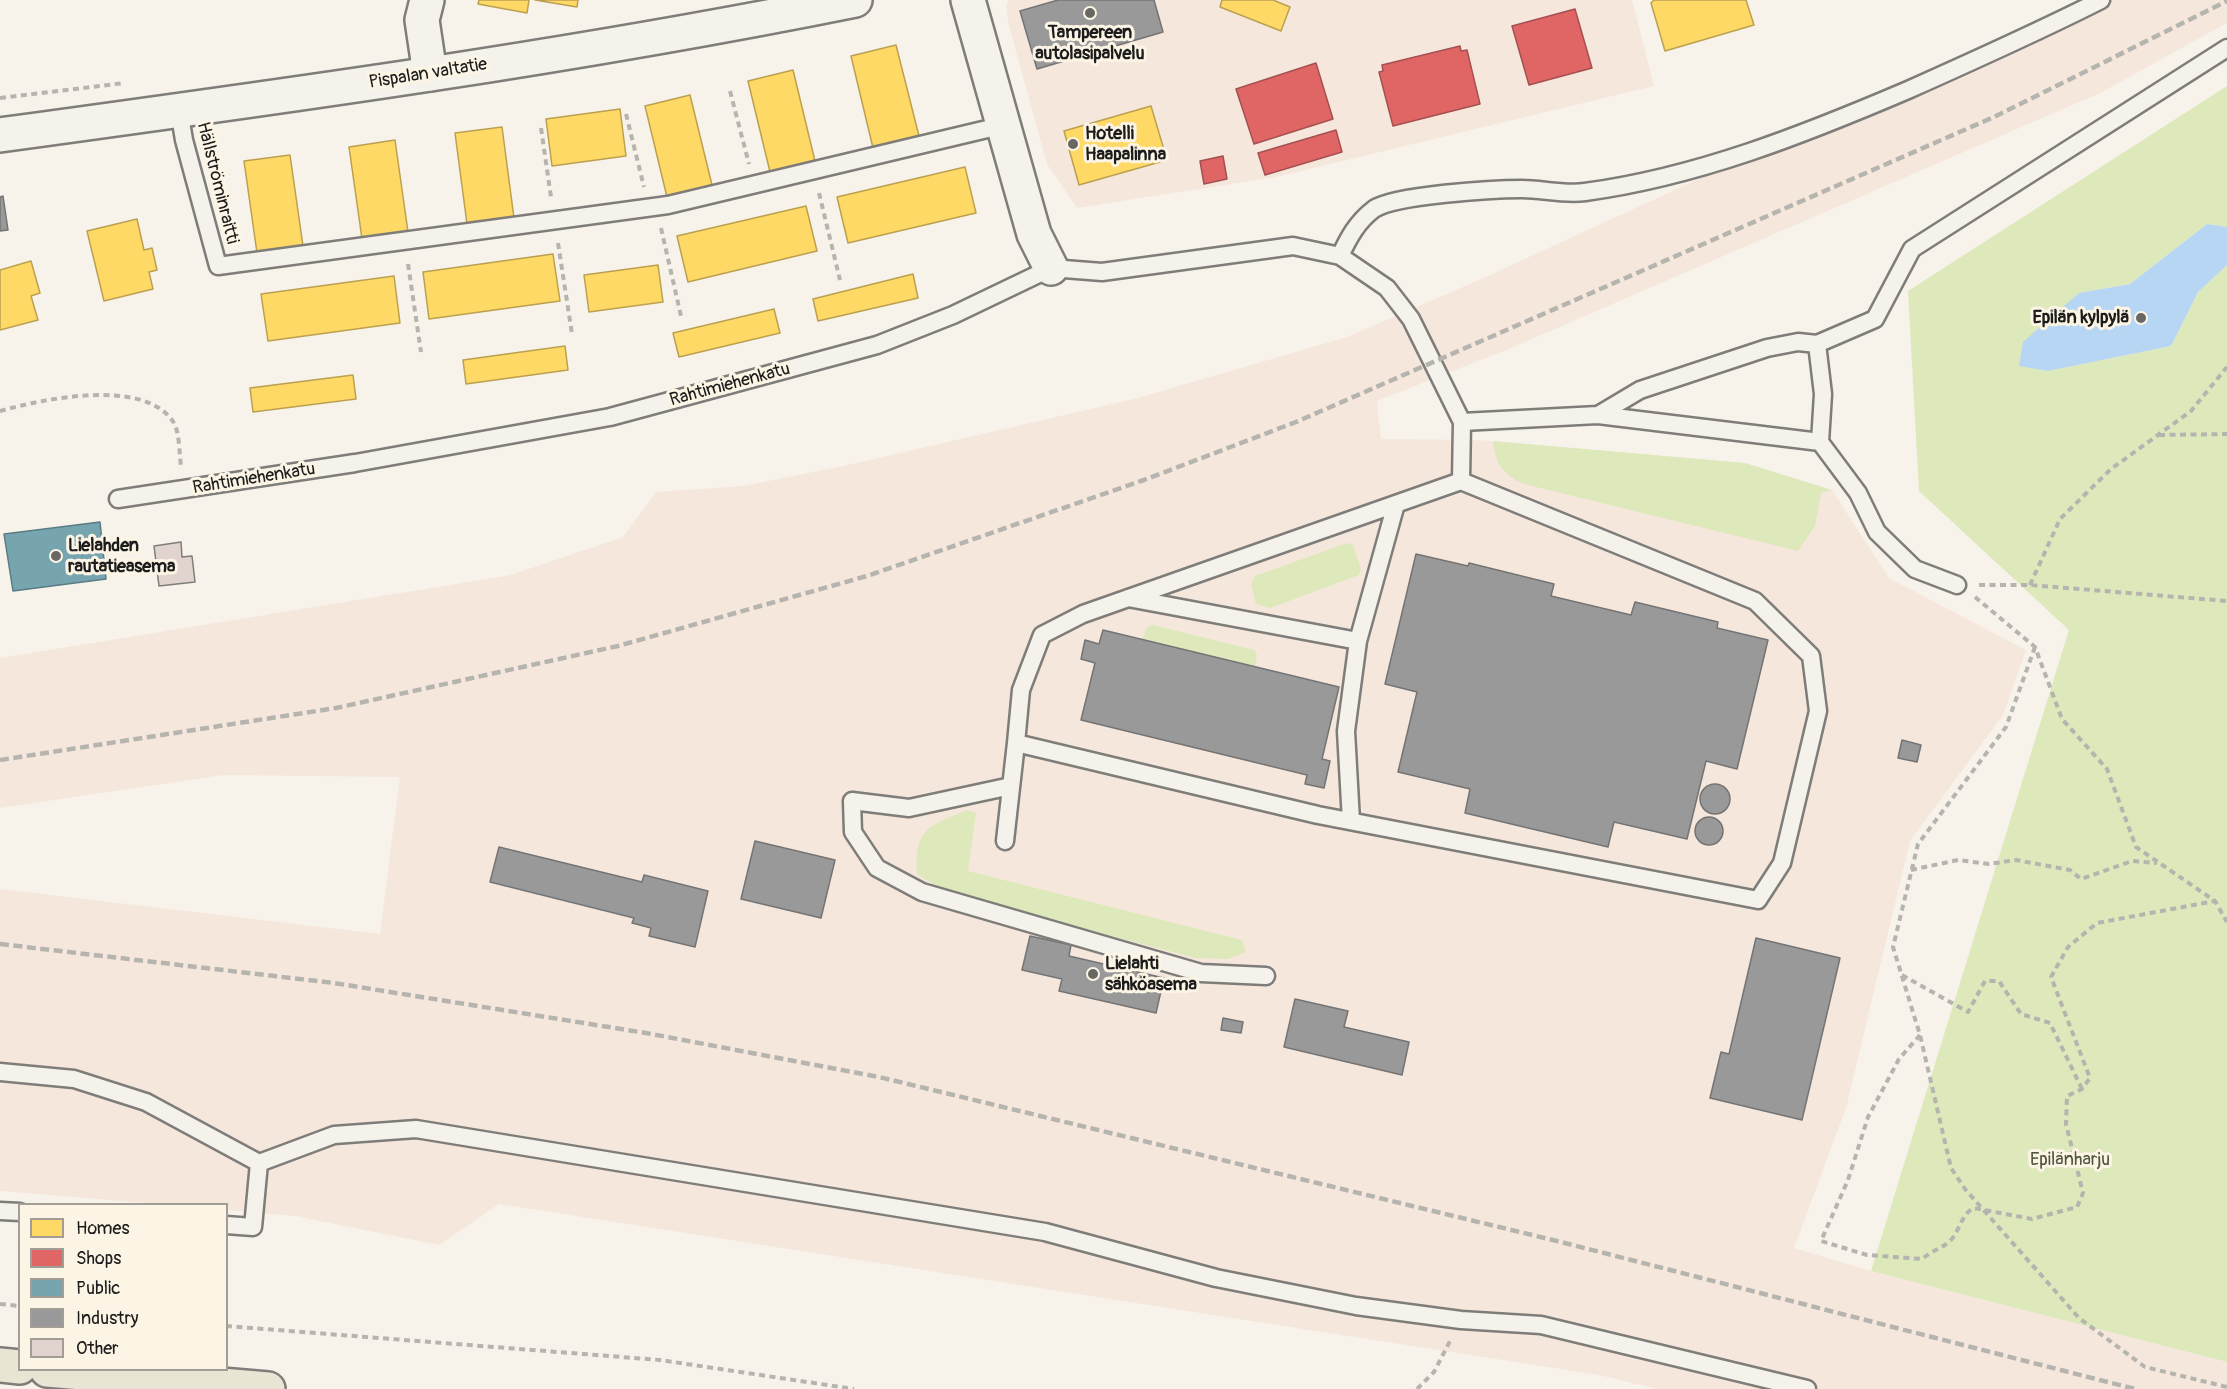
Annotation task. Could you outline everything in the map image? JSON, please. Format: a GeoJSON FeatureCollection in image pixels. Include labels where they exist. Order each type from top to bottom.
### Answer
{"type":"FeatureCollection","features":[{"type":"Feature","properties":{"kind":"highway"},"geometry":{"type":"LineString","coordinates":[[0,1365],[18,1367]]}},
{"type":"Feature","properties":{"kind":"highway"},"geometry":{"type":"LineString","coordinates":[[59,1371],[268,1389]]}},
{"type":"Feature","properties":{"kind":"main road"},"geometry":{"type":"LineString","coordinates":[[427,0],[422,20],[430,74]]}},
{"type":"Feature","properties":{"kind":"main road","name":"Pispalan valtatie"},"geometry":{"type":"LineString","coordinates":[[0,135],[430,74],[778,16],[855,0]]}},
{"type":"Feature","properties":{"kind":"main road"},"geometry":{"type":"LineString","coordinates":[[968,0],[1034,234],[1051,268]]}},
{"type":"Feature","properties":{"kind":"lane"},"geometry":{"type":"LineString","coordinates":[[1340,256],[1354,227],[1376,208],[1406,199],[1521,189],[1583,193],[1644,181],[1718,161],[1810,132],[2027,38],[2101,0]]}},
{"type":"Feature","properties":{"kind":"lane"},"geometry":{"type":"LineString","coordinates":[[1598,415],[1640,390],[1767,348],[1798,342],[1817,344],[1875,319],[1912,249],[2227,48]]}},
{"type":"Feature","properties":{"kind":"lane","name":"Hällströminraitti"},"geometry":{"type":"LineString","coordinates":[[179,110],[184,140],[218,266],[404,241]]}},
{"type":"Feature","properties":{"kind":"lane"},"geometry":{"type":"LineString","coordinates":[[404,241],[653,207],[754,185],[1004,124]]}},
{"type":"Feature","properties":{"kind":"lane"},"geometry":{"type":"LineString","coordinates":[[1051,268],[1102,272],[1293,246],[1340,256],[1387,288],[1411,319],[1462,422],[1461,481]]}},
{"type":"Feature","properties":{"kind":"lane","name":"Rahtimiehenkatu"},"geometry":{"type":"LineString","coordinates":[[118,499],[355,463],[610,417],[877,345],[953,315],[1051,268]]}},
{"type":"Feature","properties":{"kind":"lane"},"geometry":{"type":"LineString","coordinates":[[1817,344],[1823,394],[1820,442],[1857,493],[1877,532],[1915,569],[1957,585]]}},
{"type":"Feature","properties":{"kind":"lane"},"geometry":{"type":"LineString","coordinates":[[1462,422],[1598,415],[1820,442]]}},
{"type":"Feature","properties":{"kind":"lane"},"geometry":{"type":"LineString","coordinates":[[1005,842],[1021,690],[1042,635],[1083,614],[1461,481],[1755,601],[1811,656],[1818,711],[1782,863],[1758,900],[1351,821],[1016,743]]}},
{"type":"Feature","properties":{"kind":"lane"},"geometry":{"type":"LineString","coordinates":[[1351,821],[1346,731],[1358,641],[1396,504]]}},
{"type":"Feature","properties":{"kind":"lane"},"geometry":{"type":"LineString","coordinates":[[1127,598],[1358,641]]}},
{"type":"Feature","properties":{"kind":"lane"},"geometry":{"type":"LineString","coordinates":[[1011,786],[909,808],[852,801],[853,832],[877,868],[922,892],[1201,973],[1266,976]]}},
{"type":"Feature","properties":{"kind":"lane"},"geometry":{"type":"LineString","coordinates":[[0,1072],[74,1079],[146,1102],[259,1163],[334,1135],[416,1129],[1045,1232],[1216,1278],[1356,1306],[1461,1320],[1541,1325],[1807,1389]]}},
{"type":"Feature","properties":{"kind":"lane"},"geometry":{"type":"LineString","coordinates":[[228,1225],[253,1227],[259,1163]]}},
{"type":"Feature","properties":{"kind":"lane"},"geometry":{"type":"LineString","coordinates":[[0,1211],[18,1212]]}},
{"type":"Feature","properties":{"kind":"path"},"geometry":{"type":"LineString","coordinates":[[730,92],[754,185]]}},
{"type":"Feature","properties":{"kind":"path"},"geometry":{"type":"LineString","coordinates":[[626,114],[681,316]]}},
{"type":"Feature","properties":{"kind":"path"},"geometry":{"type":"LineString","coordinates":[[541,128],[572,334]]}},
{"type":"Feature","properties":{"kind":"path"},"geometry":{"type":"LineString","coordinates":[[813,171],[840,280]]}},
{"type":"Feature","properties":{"kind":"path"},"geometry":{"type":"LineString","coordinates":[[404,241],[421,352]]}},
{"type":"Feature","properties":{"kind":"path"},"geometry":{"type":"LineString","coordinates":[[2030,585],[2060,519],[2111,469],[2191,411],[2227,367]]}},
{"type":"Feature","properties":{"kind":"path"},"geometry":{"type":"LineString","coordinates":[[0,411],[37,401],[88,397],[123,396],[154,405],[174,421],[185,489]]}},
{"type":"Feature","properties":{"kind":"path"},"geometry":{"type":"LineString","coordinates":[[2158,435],[2227,434]]}},
{"type":"Feature","properties":{"kind":"path"},"geometry":{"type":"LineString","coordinates":[[1957,585],[2030,585],[2227,601]]}},
{"type":"Feature","properties":{"kind":"path"},"geometry":{"type":"LineString","coordinates":[[1957,585],[1987,605],[2035,647],[2062,719],[2108,769],[2136,847],[2215,901],[2227,922]]}},
{"type":"Feature","properties":{"kind":"path"},"geometry":{"type":"LineString","coordinates":[[2035,647],[2006,727],[1918,844],[1893,946],[1920,1035],[1952,1168],[1982,1208],[2079,1318],[2145,1367],[2227,1387]]}},
{"type":"Feature","properties":{"kind":"path"},"geometry":{"type":"LineString","coordinates":[[1911,870],[1958,860],[1989,864],[2016,860],[2070,870],[2081,879],[2132,861],[2159,863]]}},
{"type":"Feature","properties":{"kind":"path"},"geometry":{"type":"LineString","coordinates":[[1920,1035],[1899,1059],[1868,1117],[1848,1180],[1821,1241],[1867,1255],[1922,1259],[1932,1250],[1950,1241],[1968,1211],[1982,1208],[2032,1219],[2077,1207],[2083,1193],[2066,1124],[2067,1096],[2082,1089],[2090,1078],[2051,977],[2068,947],[2097,923],[2215,901]]}},
{"type":"Feature","properties":{"kind":"path"},"geometry":{"type":"LineString","coordinates":[[1902,975],[1968,1012],[1985,981],[1999,981],[2021,1014],[2050,1023],[2082,1089]]}},
{"type":"Feature","properties":{"kind":"path"},"geometry":{"type":"LineString","coordinates":[[0,1304],[18,1306]]}},
{"type":"Feature","properties":{"kind":"path"},"geometry":{"type":"LineString","coordinates":[[1417,1389],[1434,1372],[1461,1320]]}},
{"type":"Feature","properties":{"kind":"path"},"geometry":{"type":"LineString","coordinates":[[228,1326],[660,1360],[855,1389]]}},
{"type":"Feature","properties":{"kind":"shaded area"},"geometry":{"type":"Polygon","coordinates":[[[1009,0],[1632,0],[1654,86],[1276,177],[1077,208],[1047,164],[1008,22],[1006,6],[1009,0]]]}},
{"type":"Feature","properties":{"kind":"shaded area"},"geometry":{"type":"Polygon","coordinates":[[[2088,0],[2227,0],[2227,23],[2100,93],[1511,348],[1377,401],[1381,439],[1477,440],[1745,463],[1832,490],[1889,578],[2026,650],[2003,715],[1910,841],[1846,1108],[1794,1248],[1871,1271],[2227,1362],[2227,1389],[1657,1389],[1599,1375],[499,1204],[439,1245],[295,1216],[228,1210],[228,1203],[146,1203],[0,1191],[0,889],[380,934],[400,777],[224,775],[0,808],[0,658],[511,575],[623,537],[656,492],[743,486],[848,465],[1138,398],[1347,337],[1479,280],[2088,0]]]}},
{"type":"Feature","properties":{"kind":"green space","name":"Epilänharju"},"geometry":{"type":"Polygon","coordinates":[[[2227,86],[2227,227],[2207,224],[2130,284],[2079,293],[2019,365],[2048,371],[2171,346],[2198,292],[2227,265],[2227,1362],[1871,1271],[2069,630],[1919,491],[1908,291],[2227,86]]]}},
{"type":"Feature","properties":{"kind":"green space"},"geometry":{"type":"Polygon","coordinates":[[[1493,441],[1745,463],[1832,490],[1821,493],[1815,526],[1798,551],[1524,484],[1511,477],[1501,467],[1493,441]]]}},
{"type":"Feature","properties":{"kind":"green space"},"geometry":{"type":"Polygon","coordinates":[[[1347,543],[1353,545],[1361,569],[1359,575],[1270,608],[1256,604],[1251,584],[1255,576],[1347,543]]]}},
{"type":"Feature","properties":{"kind":"green space"},"geometry":{"type":"Polygon","coordinates":[[[1153,625],[1254,650],[1257,655],[1255,667],[1142,640],[1147,627],[1153,625]]]}},
{"type":"Feature","properties":{"kind":"green space"},"geometry":{"type":"Polygon","coordinates":[[[967,810],[976,813],[968,871],[1242,940],[1246,952],[1228,959],[1195,958],[944,891],[917,874],[918,847],[921,838],[934,825],[967,810]]]}},
{"type":"Feature","properties":{"kind":"water"},"geometry":{"type":"Polygon","coordinates":[[[2207,224],[2227,227],[2227,265],[2198,292],[2171,346],[2048,371],[2019,366],[2023,342],[2079,293],[2130,284],[2207,224]]]}},
{"type":"Feature","properties":{"kind":"building: Homes"},"geometry":{"type":"Polygon","coordinates":[[[479,0],[529,0],[527,13],[478,4],[479,0]]]}},
{"type":"Feature","properties":{"kind":"building: Homes"},"geometry":{"type":"Polygon","coordinates":[[[535,0],[578,0],[577,7],[535,0]]]}},
{"type":"Feature","properties":{"kind":"building: Homes"},"geometry":{"type":"Polygon","coordinates":[[[1222,0],[1273,0],[1290,7],[1281,31],[1220,7],[1222,0]]]}},
{"type":"Feature","properties":{"kind":"building: Homes"},"geometry":{"type":"Polygon","coordinates":[[[1654,0],[1746,0],[1754,25],[1665,51],[1651,3],[1654,0]]]}},
{"type":"Feature","properties":{"kind":"building: Homes"},"geometry":{"type":"Polygon","coordinates":[[[896,45],[919,136],[873,148],[851,56],[896,45]]]}},
{"type":"Feature","properties":{"kind":"building: Homes"},"geometry":{"type":"Polygon","coordinates":[[[793,70],[815,161],[770,172],[748,81],[793,70]]]}},
{"type":"Feature","properties":{"kind":"building: Homes"},"geometry":{"type":"Polygon","coordinates":[[[690,95],[712,185],[667,197],[645,106],[690,95]]]}},
{"type":"Feature","properties":{"kind":"building: Homes"},"geometry":{"type":"Polygon","coordinates":[[[1151,106],[1167,160],[1079,185],[1064,131],[1151,106]]]}},
{"type":"Feature","properties":{"kind":"building: Homes"},"geometry":{"type":"Polygon","coordinates":[[[620,109],[626,156],[552,166],[546,119],[620,109]]]}},
{"type":"Feature","properties":{"kind":"building: Homes"},"geometry":{"type":"Polygon","coordinates":[[[502,127],[514,218],[467,224],[455,133],[502,127]]]}},
{"type":"Feature","properties":{"kind":"building: Homes"},"geometry":{"type":"Polygon","coordinates":[[[395,140],[408,232],[362,239],[349,147],[395,140]]]}},
{"type":"Feature","properties":{"kind":"building: Homes"},"geometry":{"type":"Polygon","coordinates":[[[290,155],[303,246],[257,253],[244,161],[290,155]]]}},
{"type":"Feature","properties":{"kind":"building: Homes"},"geometry":{"type":"Polygon","coordinates":[[[965,167],[976,213],[848,243],[837,197],[965,167]]]}},
{"type":"Feature","properties":{"kind":"building: Homes"},"geometry":{"type":"Polygon","coordinates":[[[806,206],[817,251],[688,282],[677,236],[806,206]]]}},
{"type":"Feature","properties":{"kind":"building: Homes"},"geometry":{"type":"Polygon","coordinates":[[[137,219],[144,250],[152,248],[157,270],[149,272],[153,289],[104,301],[87,231],[137,219]]]}},
{"type":"Feature","properties":{"kind":"building: Homes"},"geometry":{"type":"Polygon","coordinates":[[[553,254],[560,301],[429,319],[423,272],[553,254]]]}},
{"type":"Feature","properties":{"kind":"building: Homes"},"geometry":{"type":"Polygon","coordinates":[[[31,261],[40,293],[31,296],[38,320],[0,330],[0,270],[31,261]]]}},
{"type":"Feature","properties":{"kind":"building: Homes"},"geometry":{"type":"Polygon","coordinates":[[[658,265],[663,302],[589,312],[584,275],[658,265]]]}},
{"type":"Feature","properties":{"kind":"building: Homes"},"geometry":{"type":"Polygon","coordinates":[[[913,274],[918,298],[818,321],[813,299],[913,274]]]}},
{"type":"Feature","properties":{"kind":"building: Homes"},"geometry":{"type":"Polygon","coordinates":[[[394,276],[400,323],[268,341],[261,294],[394,276]]]}},
{"type":"Feature","properties":{"kind":"building: Homes"},"geometry":{"type":"Polygon","coordinates":[[[774,309],[780,333],[679,357],[673,333],[774,309]]]}},
{"type":"Feature","properties":{"kind":"building: Homes"},"geometry":{"type":"Polygon","coordinates":[[[565,346],[568,370],[466,384],[463,360],[565,346]]]}},
{"type":"Feature","properties":{"kind":"building: Homes"},"geometry":{"type":"Polygon","coordinates":[[[353,375],[356,399],[253,412],[250,388],[353,375]]]}},
{"type":"Feature","properties":{"kind":"building: Shops"},"geometry":{"type":"Polygon","coordinates":[[[1575,9],[1592,68],[1529,85],[1512,26],[1575,9]]]}},
{"type":"Feature","properties":{"kind":"building: Shops"},"geometry":{"type":"Polygon","coordinates":[[[1460,46],[1461,51],[1467,50],[1480,104],[1393,126],[1379,72],[1383,71],[1382,65],[1460,46]]]}},
{"type":"Feature","properties":{"kind":"building: Shops"},"geometry":{"type":"Polygon","coordinates":[[[1316,63],[1333,119],[1254,144],[1236,89],[1316,63]]]}},
{"type":"Feature","properties":{"kind":"building: Shops"},"geometry":{"type":"Polygon","coordinates":[[[1336,130],[1342,152],[1265,175],[1258,153],[1336,130]]]}},
{"type":"Feature","properties":{"kind":"building: Shops"},"geometry":{"type":"Polygon","coordinates":[[[1223,156],[1227,179],[1204,184],[1200,161],[1223,156]]]}},
{"type":"Feature","properties":{"kind":"building: Public","name":"Lielahden rautatieasema"},"geometry":{"type":"Polygon","coordinates":[[[100,522],[106,579],[13,591],[4,534],[100,522]]]}},
{"type":"Feature","properties":{"kind":"building: Industry"},"geometry":{"type":"Polygon","coordinates":[[[1058,0],[1154,0],[1163,32],[1037,69],[1020,11],[1058,0]]]}},
{"type":"Feature","properties":{"kind":"building: Industry"},"geometry":{"type":"Polygon","coordinates":[[[3,196],[8,230],[0,231],[0,197],[3,196]]]}},
{"type":"Feature","properties":{"kind":"building: Industry"},"geometry":{"type":"Polygon","coordinates":[[[1416,554],[1468,566],[1469,563],[1554,584],[1551,596],[1631,615],[1635,602],[1718,622],[1717,628],[1768,640],[1737,769],[1706,761],[1687,839],[1614,822],[1608,847],[1465,813],[1470,789],[1398,772],[1417,692],[1385,684],[1416,554]]]}},
{"type":"Feature","properties":{"kind":"building: Industry"},"geometry":{"type":"Polygon","coordinates":[[[1103,630],[1339,687],[1322,759],[1330,761],[1324,788],[1305,784],[1307,775],[1081,720],[1095,663],[1081,659],[1085,640],[1099,644],[1103,630]]]}},
{"type":"Feature","properties":{"kind":"building: Industry"},"geometry":{"type":"Polygon","coordinates":[[[1902,740],[1921,745],[1917,762],[1898,758],[1902,740]]]}},
{"type":"Feature","properties":{"kind":"building: Industry"},"geometry":{"type":"Polygon","coordinates":[[[1715,784],[1726,788],[1730,799],[1726,810],[1715,814],[1704,810],[1700,799],[1704,788],[1715,784]]]}},
{"type":"Feature","properties":{"kind":"building: Industry"},"geometry":{"type":"Polygon","coordinates":[[[1709,817],[1719,821],[1723,831],[1719,841],[1709,845],[1699,841],[1695,831],[1699,821],[1709,817]]]}},
{"type":"Feature","properties":{"kind":"building: Industry"},"geometry":{"type":"Polygon","coordinates":[[[755,841],[835,860],[821,918],[741,899],[755,841]]]}},
{"type":"Feature","properties":{"kind":"building: Industry"},"geometry":{"type":"Polygon","coordinates":[[[499,847],[642,882],[644,875],[708,891],[695,947],[649,936],[651,928],[632,923],[634,918],[490,882],[499,847]]]}},
{"type":"Feature","properties":{"kind":"building: Industry","name":"Lielahti sähköasema"},"geometry":{"type":"Polygon","coordinates":[[[1030,936],[1071,945],[1069,956],[1164,978],[1156,1013],[1059,991],[1062,979],[1022,970],[1030,936]]]}},
{"type":"Feature","properties":{"kind":"building: Industry"},"geometry":{"type":"Polygon","coordinates":[[[1756,938],[1840,958],[1802,1120],[1710,1098],[1721,1052],[1729,1054],[1756,938]]]}},
{"type":"Feature","properties":{"kind":"building: Industry"},"geometry":{"type":"Polygon","coordinates":[[[1295,999],[1348,1011],[1344,1027],[1409,1042],[1402,1075],[1284,1047],[1295,999]]]}},
{"type":"Feature","properties":{"kind":"building: Industry"},"geometry":{"type":"Polygon","coordinates":[[[1223,1018],[1243,1022],[1241,1033],[1221,1030],[1223,1018]]]}},
{"type":"Feature","properties":{"kind":"building: Other"},"geometry":{"type":"Polygon","coordinates":[[[181,542],[182,557],[192,556],[195,582],[159,586],[154,546],[181,542]]]}},
{"type":"Feature","properties":{"kind":"railway"},"geometry":{"type":"LineString","coordinates":[[0,760],[336,708],[618,646],[867,576],[1144,480],[1296,422],[1994,117],[2227,1]]}},
{"type":"Feature","properties":{"kind":"railway"},"geometry":{"type":"LineString","coordinates":[[0,944],[334,983],[646,1033],[879,1077],[1557,1241],[2135,1389]]}},
{"type":"Feature","properties":{"kind":"place","name":"Tampereen autolasipalvelu"},"geometry":{"type":"Point","coordinates":[1090,13]}},
{"type":"Feature","properties":{"kind":"place","name":"Hotelli Haapalinna"},"geometry":{"type":"Point","coordinates":[1073,144]}},
{"type":"Feature","properties":{"kind":"place","name":"Epilän kylpylä"},"geometry":{"type":"Point","coordinates":[2141,318]}},
{"type":"Feature","properties":{"kind":"place","name":"Lielahden rautatieasema"},"geometry":{"type":"Point","coordinates":[56,556]}},
{"type":"Feature","properties":{"kind":"place","name":"Lielahti sähköasema"},"geometry":{"type":"Point","coordinates":[1093,974]}}]}
